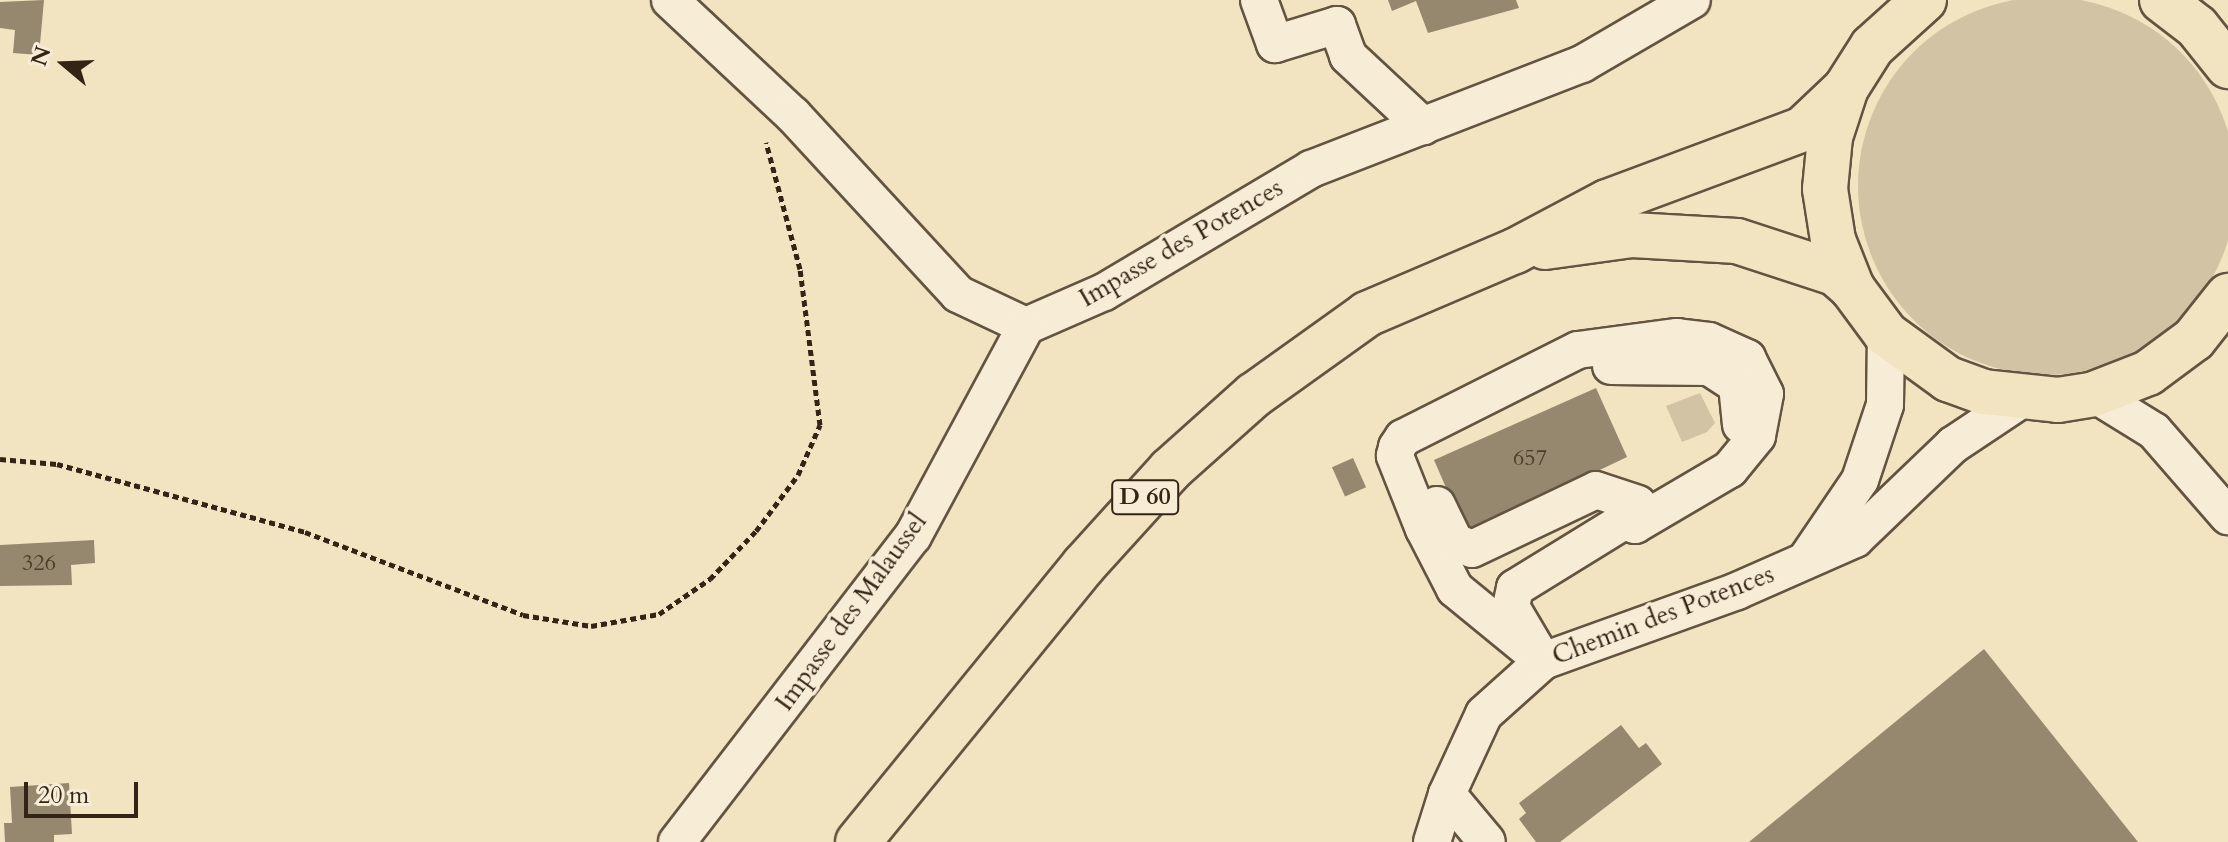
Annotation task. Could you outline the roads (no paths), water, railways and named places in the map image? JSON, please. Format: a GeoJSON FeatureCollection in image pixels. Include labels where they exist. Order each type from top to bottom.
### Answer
{"type":"FeatureCollection","features":[{"type":"Feature","properties":{"kind":"main road"},"geometry":{"type":"LineString","coordinates":[[1872,47],[1874,0]]}},
{"type":"Feature","properties":{"kind":"main road"},"geometry":{"type":"LineString","coordinates":[[1924,0],[1872,47],[1846,88],[1830,137],[1825,189],[1833,240],[1852,288],[1886,334],[1948,379],[2022,399],[2094,394],[2148,373],[2194,339],[2228,296]]}},
{"type":"Feature","properties":{"kind":"main road"},"geometry":{"type":"LineString","coordinates":[[2162,0],[2212,31],[2228,66]]}},
{"type":"Feature","properties":{"kind":"main road","name":"D 60"},"geometry":{"type":"LineString","coordinates":[[858,842],[1084,565],[1170,470],[1254,395],[1367,314],[1515,251],[1607,202],[1803,129],[1846,88]]}},
{"type":"Feature","properties":{"kind":"main road","name":"D 60"},"geometry":{"type":"LineString","coordinates":[[1515,251],[1632,235],[1737,241],[1835,273],[1852,288]]}},
{"type":"Feature","properties":{"kind":"street"},"geometry":{"type":"LineString","coordinates":[[670,0],[793,115],[958,294],[1026,326]]}},
{"type":"Feature","properties":{"kind":"street"},"geometry":{"type":"LineString","coordinates":[[1259,0],[1275,44],[1337,25],[1348,56],[1423,126]]}},
{"type":"Feature","properties":{"kind":"street","name":"Impasse des Potences"},"geometry":{"type":"LineString","coordinates":[[1026,326],[1104,292],[1311,169],[1582,64],[1692,0]]}},
{"type":"Feature","properties":{"kind":"street","name":"Impasse des Malaussel"},"geometry":{"type":"LineString","coordinates":[[677,842],[913,536],[1026,326]]}},
{"type":"Feature","properties":{"kind":"street","name":"Chemin des Potences"},"geometry":{"type":"LineString","coordinates":[[1807,558],[1860,480],[1885,405],[1886,334]]}},
{"type":"Feature","properties":{"kind":"street"},"geometry":{"type":"LineString","coordinates":[[1543,661],[1455,589],[1424,529],[1395,456],[1403,438],[1578,350],[1677,337],[1709,341],[1747,358],[1765,394],[1762,421],[1742,458],[1635,525],[1631,513],[1596,490],[1472,549],[1455,542],[1422,476],[1421,458],[1429,444],[1585,367],[1679,364],[1709,367],[1737,385],[1743,414],[1726,452],[1631,513],[1515,588],[1511,607],[1543,661]]}},
{"type":"Feature","properties":{"kind":"street"},"geometry":{"type":"LineString","coordinates":[[2094,394],[2154,431],[2228,516]]}},
{"type":"Feature","properties":{"kind":"street","name":"Chemin des Potences"},"geometry":{"type":"LineString","coordinates":[[1432,842],[1447,794],[1484,714],[1543,661],[1737,591],[1855,539],[1953,445],[2022,399]]}},
{"type":"Feature","properties":{"kind":"street"},"geometry":{"type":"LineString","coordinates":[[1447,794],[1487,842]]}}]}
